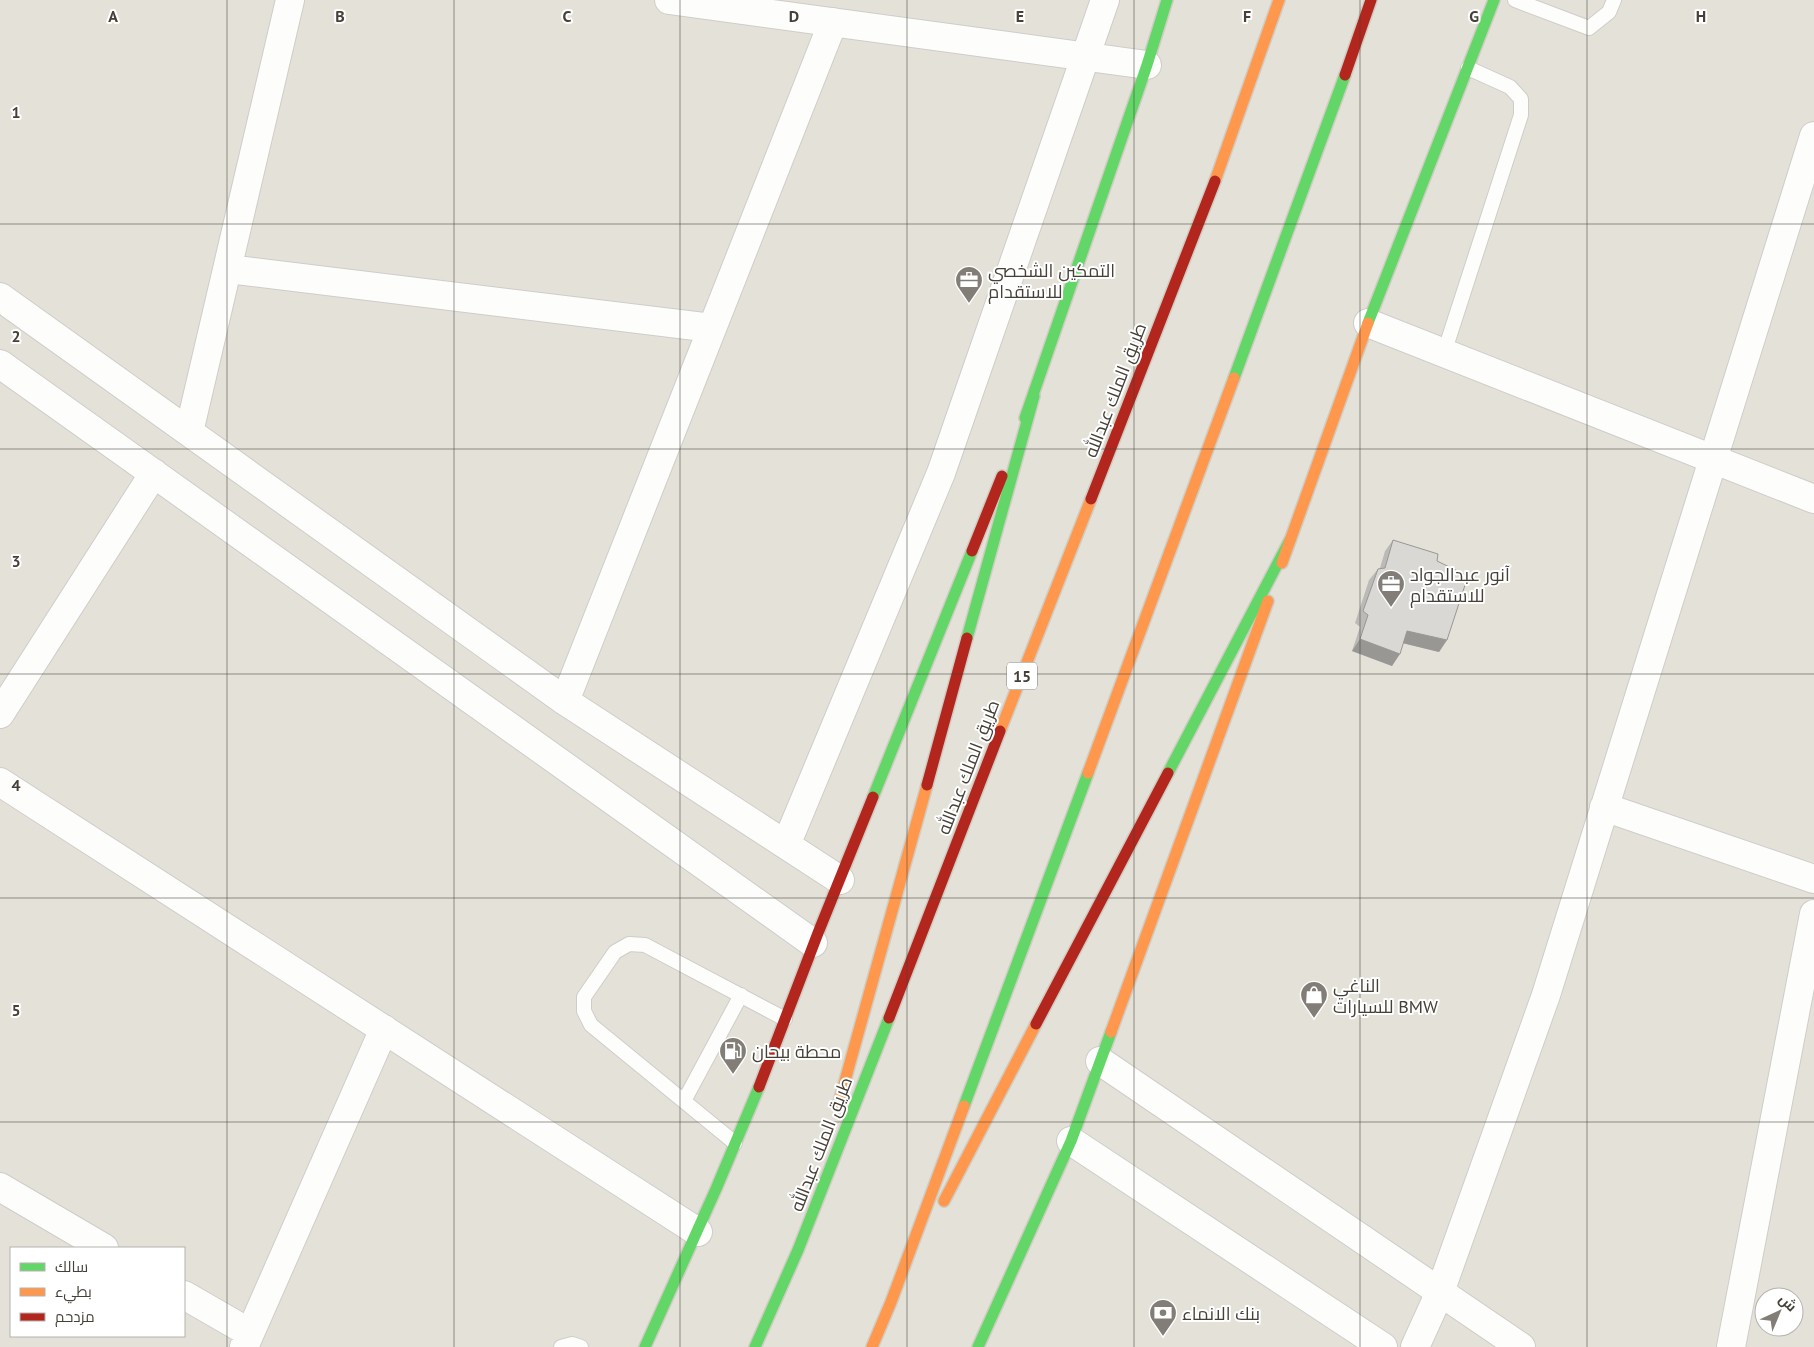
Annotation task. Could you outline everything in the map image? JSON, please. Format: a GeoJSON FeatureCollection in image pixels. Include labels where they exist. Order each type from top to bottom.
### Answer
{"type":"FeatureCollection","features":[{"type":"Feature","properties":{"kind":"main road"},"geometry":{"type":"LineString","coordinates":[[645,1347],[698,1232],[735,1143],[785,1019],[813,942],[840,880],[1034,396],[1147,65],[1167,0]]}},
{"type":"Feature","properties":{"kind":"main road","name":"طريق الملك عبدالله"},"geometry":{"type":"LineString","coordinates":[[755,1347],[798,1250],[1221,166],[1279,0]]}},
{"type":"Feature","properties":{"kind":"main road"},"geometry":{"type":"LineString","coordinates":[[872,1347],[891,1302],[1308,179],[1371,0]]}},
{"type":"Feature","properties":{"kind":"main road"},"geometry":{"type":"LineString","coordinates":[[978,1347],[1071,1141],[1368,323],[1494,0]]}},
{"type":"Feature","properties":{"kind":"main road"},"geometry":{"type":"LineString","coordinates":[[836,1116],[1034,396]]}},
{"type":"Feature","properties":{"kind":"main road"},"geometry":{"type":"LineString","coordinates":[[891,1302],[1290,540]]}},
{"type":"Feature","properties":{"kind":"main road"},"geometry":{"type":"LineString","coordinates":[[798,1250],[830,1135]]}},
{"type":"Feature","properties":{"kind":"street"},"geometry":{"type":"LineString","coordinates":[[189,432],[290,0]]}},
{"type":"Feature","properties":{"kind":"street"},"geometry":{"type":"LineString","coordinates":[[669,0],[1147,65]]}},
{"type":"Feature","properties":{"kind":"street"},"geometry":{"type":"LineString","coordinates":[[786,845],[941,473],[1106,0]]}},
{"type":"Feature","properties":{"kind":"street"},"geometry":{"type":"LineString","coordinates":[[565,701],[833,22]]}},
{"type":"Feature","properties":{"kind":"street"},"geometry":{"type":"LineString","coordinates":[[1416,1347],[1440,1292],[1546,995],[1713,459],[1806,193],[1814,136]]}},
{"type":"Feature","properties":{"kind":"street"},"geometry":{"type":"LineString","coordinates":[[228,269],[712,328]]}},
{"type":"Feature","properties":{"kind":"street"},"geometry":{"type":"LineString","coordinates":[[0,297],[565,701],[840,880]]}},
{"type":"Feature","properties":{"kind":"street"},"geometry":{"type":"LineString","coordinates":[[1368,323],[1814,499]]}},
{"type":"Feature","properties":{"kind":"street"},"geometry":{"type":"LineString","coordinates":[[0,364],[813,942]]}},
{"type":"Feature","properties":{"kind":"street"},"geometry":{"type":"LineString","coordinates":[[0,714],[154,473]]}},
{"type":"Feature","properties":{"kind":"street"},"geometry":{"type":"LineString","coordinates":[[0,782],[698,1232]]}},
{"type":"Feature","properties":{"kind":"street"},"geometry":{"type":"LineString","coordinates":[[1604,807],[1814,879]]}},
{"type":"Feature","properties":{"kind":"street"},"geometry":{"type":"LineString","coordinates":[[1731,1347],[1814,914]]}},
{"type":"Feature","properties":{"kind":"street"},"geometry":{"type":"LineString","coordinates":[[185,1295],[247,1340],[384,1029]]}},
{"type":"Feature","properties":{"kind":"street"},"geometry":{"type":"LineString","coordinates":[[1100,1062],[1521,1347]]}},
{"type":"Feature","properties":{"kind":"street"},"geometry":{"type":"LineString","coordinates":[[1071,1141],[1383,1347]]}},
{"type":"Feature","properties":{"kind":"street"},"geometry":{"type":"LineString","coordinates":[[0,1187],[102,1247]]}},
{"type":"Feature","properties":{"kind":"lane"},"geometry":{"type":"LineString","coordinates":[[1515,0],[1552,6],[1589,28],[1609,12],[1614,0]]}},
{"type":"Feature","properties":{"kind":"lane"},"geometry":{"type":"LineString","coordinates":[[1444,353],[1521,115],[1521,99],[1510,87],[1468,68]]}},
{"type":"Feature","properties":{"kind":"lane"},"geometry":{"type":"LineString","coordinates":[[735,1143],[591,1025],[584,1011],[584,998],[615,952],[629,944],[645,945],[785,1019]]}},
{"type":"Feature","properties":{"kind":"lane"},"geometry":{"type":"LineString","coordinates":[[684,1101],[741,995]]}},
{"type":"Feature","properties":{"kind":"lane"},"geometry":{"type":"LineString","coordinates":[[561,1347],[572,1344],[581,1347]]}},
{"type":"Feature","properties":{"kind":"shaded area"},"geometry":{"type":"Polygon","coordinates":[[[0,0],[1814,0],[1814,1347],[0,1347],[0,0]]]}},
{"type":"Feature","properties":{"kind":"building"},"geometry":{"type":"Polygon","coordinates":[[[1393,540],[1438,554],[1437,561],[1468,576],[1447,640],[1407,631],[1400,654],[1360,639],[1368,615],[1363,611],[1378,569],[1385,568],[1393,540]]]}},
{"type":"Feature","properties":{"kind":"traffic: fast"},"geometry":{"type":"LineString","coordinates":[[1025,418],[1147,65],[1167,0]]}},
{"type":"Feature","properties":{"kind":"traffic: fast"},"geometry":{"type":"LineString","coordinates":[[1368,323],[1494,0]]}},
{"type":"Feature","properties":{"kind":"traffic: fast"},"geometry":{"type":"LineString","coordinates":[[1234,378],[1345,75]]}},
{"type":"Feature","properties":{"kind":"traffic: fast"},"geometry":{"type":"LineString","coordinates":[[967,638],[1034,396]]}},
{"type":"Feature","properties":{"kind":"traffic: fast"},"geometry":{"type":"LineString","coordinates":[[1168,773],[1290,540]]}},
{"type":"Feature","properties":{"kind":"traffic: fast"},"geometry":{"type":"LineString","coordinates":[[873,797],[972,551]]}},
{"type":"Feature","properties":{"kind":"traffic: fast"},"geometry":{"type":"LineString","coordinates":[[964,1106],[1088,773]]}},
{"type":"Feature","properties":{"kind":"traffic: fast"},"geometry":{"type":"LineString","coordinates":[[755,1347],[798,1250],[889,1018]]}},
{"type":"Feature","properties":{"kind":"traffic: fast"},"geometry":{"type":"LineString","coordinates":[[978,1347],[1071,1141],[1111,1032]]}},
{"type":"Feature","properties":{"kind":"traffic: fast"},"geometry":{"type":"LineString","coordinates":[[645,1347],[716,1189],[759,1087]]}},
{"type":"Feature","properties":{"kind":"traffic: slow"},"geometry":{"type":"LineString","coordinates":[[1215,181],[1279,0]]}},
{"type":"Feature","properties":{"kind":"traffic: slow"},"geometry":{"type":"LineString","coordinates":[[1282,563],[1368,323]]}},
{"type":"Feature","properties":{"kind":"traffic: slow"},"geometry":{"type":"LineString","coordinates":[[1088,773],[1234,378]]}},
{"type":"Feature","properties":{"kind":"traffic: slow"},"geometry":{"type":"LineString","coordinates":[[1000,731],[1091,499]]}},
{"type":"Feature","properties":{"kind":"traffic: slow"},"geometry":{"type":"LineString","coordinates":[[1111,1032],[1268,601]]}},
{"type":"Feature","properties":{"kind":"traffic: slow"},"geometry":{"type":"LineString","coordinates":[[838,1106],[927,785]]}},
{"type":"Feature","properties":{"kind":"traffic: slow"},"geometry":{"type":"LineString","coordinates":[[944,1201],[1036,1024]]}},
{"type":"Feature","properties":{"kind":"traffic: slow"},"geometry":{"type":"LineString","coordinates":[[872,1347],[891,1302],[964,1106]]}},
{"type":"Feature","properties":{"kind":"traffic: jam"},"geometry":{"type":"LineString","coordinates":[[1345,75],[1371,0]]}},
{"type":"Feature","properties":{"kind":"traffic: jam"},"geometry":{"type":"LineString","coordinates":[[1091,499],[1215,181]]}},
{"type":"Feature","properties":{"kind":"traffic: jam"},"geometry":{"type":"LineString","coordinates":[[972,551],[1002,476]]}},
{"type":"Feature","properties":{"kind":"traffic: jam"},"geometry":{"type":"LineString","coordinates":[[927,785],[967,638]]}},
{"type":"Feature","properties":{"kind":"traffic: jam"},"geometry":{"type":"LineString","coordinates":[[889,1018],[1000,731]]}},
{"type":"Feature","properties":{"kind":"traffic: jam"},"geometry":{"type":"LineString","coordinates":[[1036,1024],[1168,773]]}},
{"type":"Feature","properties":{"kind":"traffic: jam"},"geometry":{"type":"LineString","coordinates":[[759,1087],[873,797]]}},
{"type":"Feature","properties":{"kind":"place","name":"التمكين الشخصي للاستقدام"},"geometry":{"type":"Point","coordinates":[969,304]}},
{"type":"Feature","properties":{"kind":"place","name":"آنور عبدالجواد للاستقدام"},"geometry":{"type":"Point","coordinates":[1391,608]}},
{"type":"Feature","properties":{"kind":"place","name":"الناغي للسيارات BMW"},"geometry":{"type":"Point","coordinates":[1314,1019]}},
{"type":"Feature","properties":{"kind":"place","name":"محطة بيحان"},"geometry":{"type":"Point","coordinates":[733,1075]}},
{"type":"Feature","properties":{"kind":"place","name":"بنك الانماء"},"geometry":{"type":"Point","coordinates":[1163,1337]}}]}
